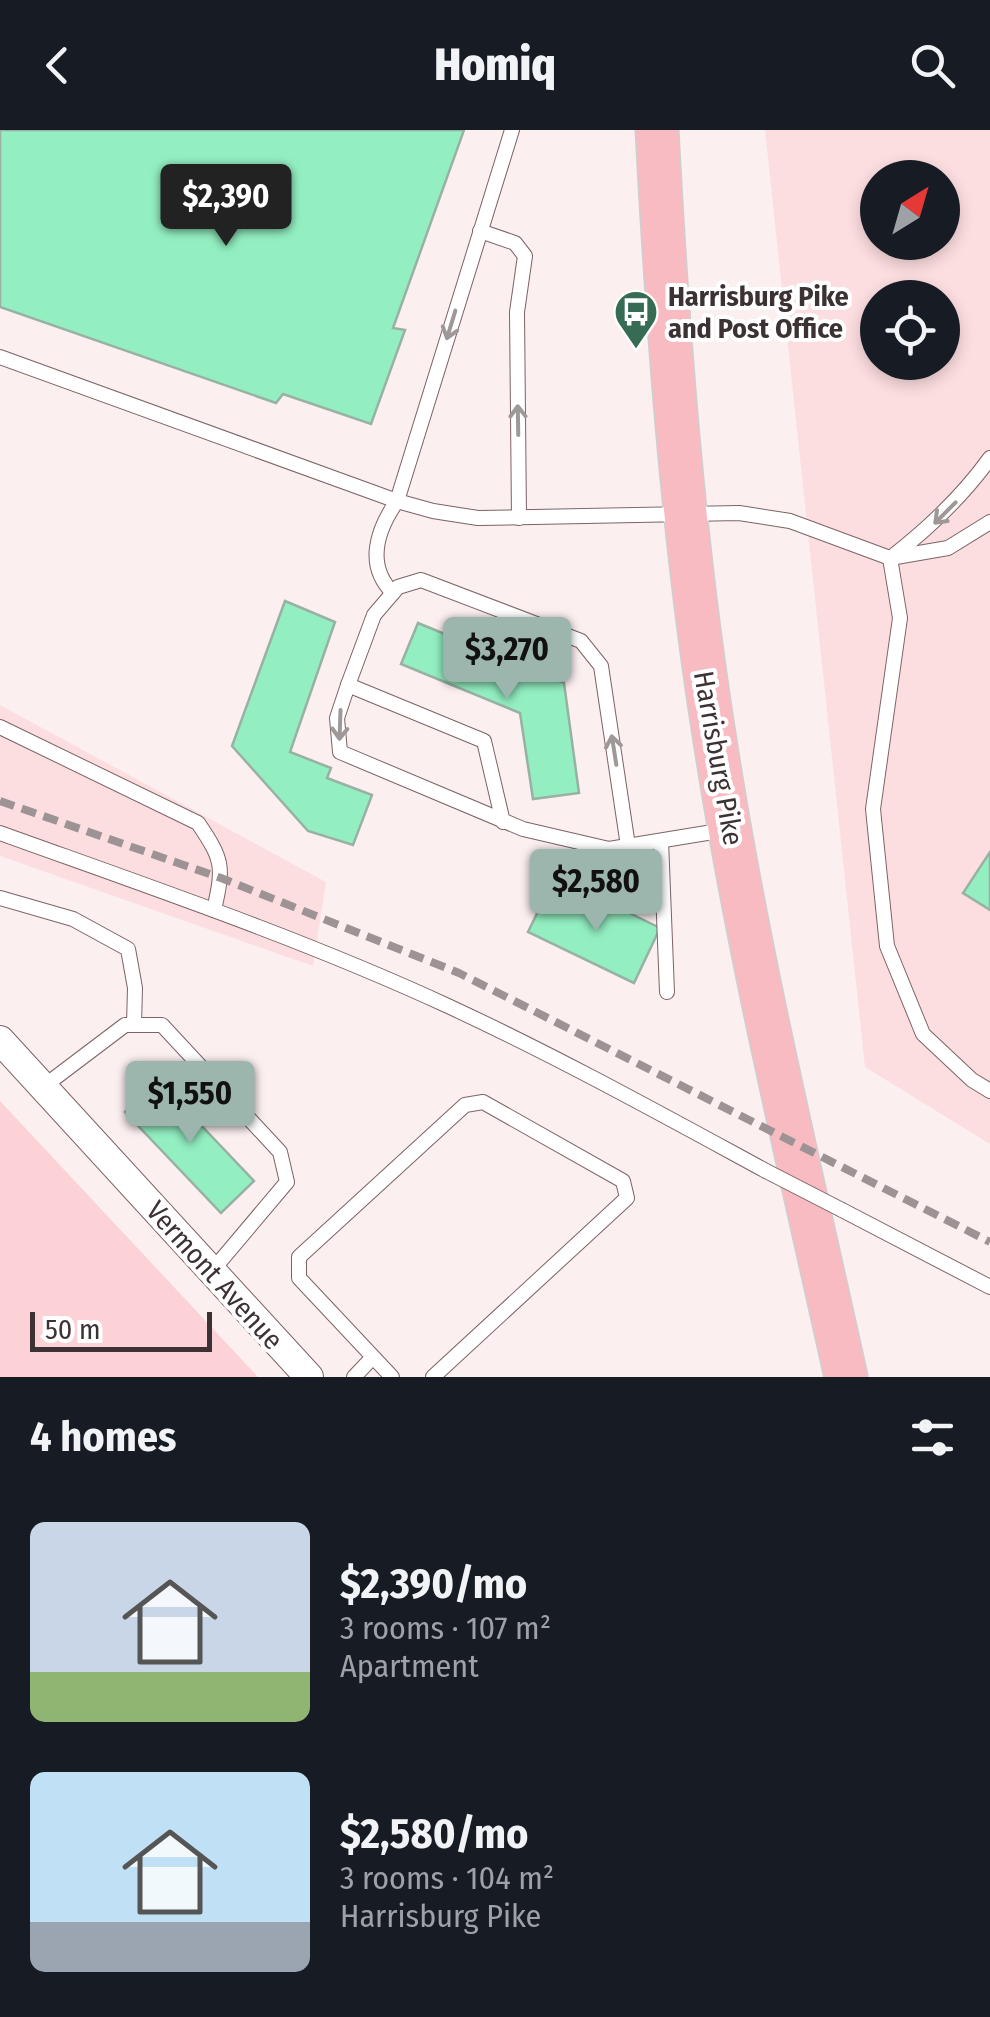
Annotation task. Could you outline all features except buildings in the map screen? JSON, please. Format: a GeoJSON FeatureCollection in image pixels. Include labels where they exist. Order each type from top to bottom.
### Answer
{"type":"FeatureCollection","features":[{"type":"Feature","properties":{"kind":"main road","name":"Harrisburg Pike"},"geometry":{"type":"LineString","coordinates":[[657,130],[683,514],[716,751],[758,974],[846,1377]]}},
{"type":"Feature","properties":{"kind":"street","name":"Vermont Avenue"},"geometry":{"type":"LineString","coordinates":[[0,1040],[309,1377]]}},
{"type":"Feature","properties":{"kind":"lane"},"geometry":{"type":"LineString","coordinates":[[393,593],[383,583],[376,547],[382,523],[397,501],[512,130]]}},
{"type":"Feature","properties":{"kind":"lane"},"geometry":{"type":"LineString","coordinates":[[480,231],[515,243],[524,256],[517,312],[519,518]]}},
{"type":"Feature","properties":{"kind":"lane"},"geometry":{"type":"LineString","coordinates":[[0,357],[397,501],[455,516],[739,514],[790,521],[890,558],[948,548],[990,522]]}},
{"type":"Feature","properties":{"kind":"lane"},"geometry":{"type":"LineString","coordinates":[[890,558],[967,491],[990,458]]}},
{"type":"Feature","properties":{"kind":"lane"},"geometry":{"type":"LineString","coordinates":[[890,558],[900,618],[873,808],[888,946],[923,1034],[972,1080],[990,1091]]}},
{"type":"Feature","properties":{"kind":"lane"},"geometry":{"type":"LineString","coordinates":[[628,846],[601,666],[581,641],[421,580],[398,587],[374,615],[348,684],[337,718],[340,752],[534,833],[609,849],[628,846],[661,840],[731,829]]}},
{"type":"Feature","properties":{"kind":"lane"},"geometry":{"type":"LineString","coordinates":[[348,684],[484,741],[504,822]]}},
{"type":"Feature","properties":{"kind":"lane"},"geometry":{"type":"LineString","coordinates":[[0,727],[198,823],[219,853],[221,878],[214,910]]}},
{"type":"Feature","properties":{"kind":"lane"},"geometry":{"type":"LineString","coordinates":[[0,833],[214,910],[446,1005],[584,1073],[990,1287]]}},
{"type":"Feature","properties":{"kind":"lane"},"geometry":{"type":"LineString","coordinates":[[661,840],[666,992]]}},
{"type":"Feature","properties":{"kind":"lane"},"geometry":{"type":"LineString","coordinates":[[0,898],[73,919],[128,949],[134,1025]]}},
{"type":"Feature","properties":{"kind":"lane"},"geometry":{"type":"LineString","coordinates":[[43,1087],[125,1025],[162,1026],[280,1152],[287,1182],[212,1272]]}},
{"type":"Feature","properties":{"kind":"lane"},"geometry":{"type":"LineString","coordinates":[[392,1377],[299,1278],[298,1257],[466,1105],[484,1102],[623,1180],[627,1198],[433,1377]]}},
{"type":"Feature","properties":{"kind":"lane"},"geometry":{"type":"LineString","coordinates":[[354,1377],[372,1358]]}},
{"type":"Feature","properties":{"kind":"shaded area"},"geometry":{"type":"Polygon","coordinates":[[[765,130],[990,130],[990,1144],[865,1067],[765,130]]]}},
{"type":"Feature","properties":{"kind":"shaded area"},"geometry":{"type":"Polygon","coordinates":[[[0,705],[326,882],[313,966],[0,856],[0,705]]]}},
{"type":"Feature","properties":{"kind":"shaded area"},"geometry":{"type":"Polygon","coordinates":[[[0,1101],[258,1377],[0,1377],[0,1101]]]}},
{"type":"Feature","properties":{"kind":"railway"},"geometry":{"type":"LineString","coordinates":[[0,801],[221,878],[459,973],[990,1242]]}},
{"type":"Feature","properties":{"kind":"place","name":"Harrisburg Pike and Post Office"},"geometry":{"type":"Point","coordinates":[636,350]}}]}
